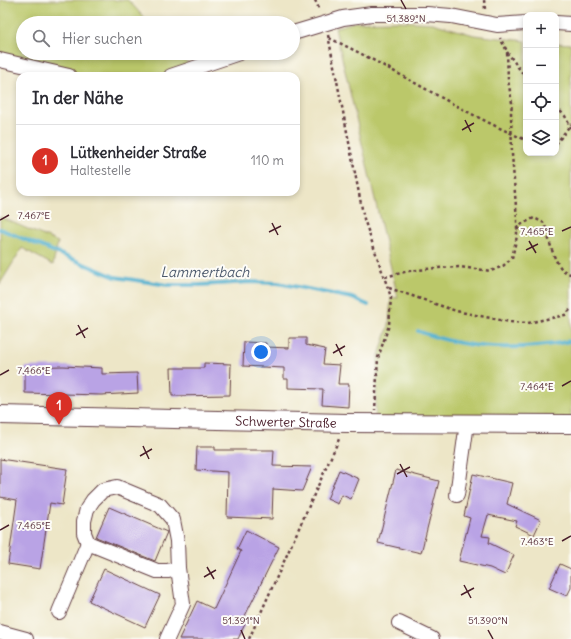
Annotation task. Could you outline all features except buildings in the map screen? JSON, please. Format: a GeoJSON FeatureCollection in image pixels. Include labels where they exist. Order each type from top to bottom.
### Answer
{"type":"FeatureCollection","features":[{"type":"Feature","properties":{"kind":"main road","name":"Schwerter Straße"},"geometry":{"type":"LineString","coordinates":[[0,415],[346,423],[571,424]]}},
{"type":"Feature","properties":{"kind":"street"},"geometry":{"type":"LineString","coordinates":[[300,31],[343,18],[372,14],[402,13],[451,16],[497,25],[523,23]]}},
{"type":"Feature","properties":{"kind":"street"},"geometry":{"type":"LineString","coordinates":[[559,24],[571,24]]}},
{"type":"Feature","properties":{"kind":"street"},"geometry":{"type":"LineString","coordinates":[[0,60],[52,72]]}},
{"type":"Feature","properties":{"kind":"street"},"geometry":{"type":"LineString","coordinates":[[182,72],[218,60]]}},
{"type":"Feature","properties":{"kind":"street"},"geometry":{"type":"LineString","coordinates":[[457,496],[467,423]]}},
{"type":"Feature","properties":{"kind":"street"},"geometry":{"type":"LineString","coordinates":[[59,612],[88,543],[84,533],[84,521],[87,509],[93,500],[103,490],[117,487],[160,505],[172,520],[178,540],[178,568],[184,604],[167,639]]}},
{"type":"Feature","properties":{"kind":"street"},"geometry":{"type":"LineString","coordinates":[[88,543],[157,571],[168,571],[178,568]]}},
{"type":"Feature","properties":{"kind":"street"},"geometry":{"type":"LineString","coordinates":[[399,623],[432,639]]}},
{"type":"Feature","properties":{"kind":"street"},"geometry":{"type":"LineString","coordinates":[[0,632],[26,639]]}},
{"type":"Feature","properties":{"kind":"path"},"geometry":{"type":"LineString","coordinates":[[326,23],[364,219],[385,277],[392,311],[378,358],[375,422]]}},
{"type":"Feature","properties":{"kind":"path"},"geometry":{"type":"LineString","coordinates":[[497,25],[499,36],[507,51],[523,74]]}},
{"type":"Feature","properties":{"kind":"path"},"geometry":{"type":"LineString","coordinates":[[328,38],[358,51],[482,119],[523,139]]}},
{"type":"Feature","properties":{"kind":"path"},"geometry":{"type":"LineString","coordinates":[[385,277],[409,271],[436,268],[460,268],[491,271],[503,266],[512,258],[517,230],[511,133],[512,103],[508,80],[507,51]]}},
{"type":"Feature","properties":{"kind":"path"},"geometry":{"type":"LineString","coordinates":[[559,110],[571,126],[559,140]]}},
{"type":"Feature","properties":{"kind":"path"},"geometry":{"type":"LineString","coordinates":[[517,230],[529,220],[534,218],[539,219],[544,223],[556,262],[563,271],[571,274]]}},
{"type":"Feature","properties":{"kind":"path"},"geometry":{"type":"LineString","coordinates":[[388,288],[456,311],[510,322],[528,323],[565,315],[571,309]]}},
{"type":"Feature","properties":{"kind":"path"},"geometry":{"type":"LineString","coordinates":[[249,639],[346,423]]}},
{"type":"Feature","properties":{"kind":"green space"},"geometry":{"type":"Polygon","coordinates":[[[0,0],[128,0],[143,16],[16,16],[16,60],[185,60],[193,69],[184,72],[52,72],[0,60],[0,0]]]}},
{"type":"Feature","properties":{"kind":"green space"},"geometry":{"type":"Polygon","coordinates":[[[396,21],[432,23],[474,35],[523,41],[523,156],[559,156],[559,43],[571,44],[571,424],[375,422],[378,358],[389,325],[391,297],[398,298],[335,28],[354,22],[396,21]]]}},
{"type":"Feature","properties":{"kind":"green space"},"geometry":{"type":"Polygon","coordinates":[[[0,217],[58,242],[53,265],[22,248],[0,284],[0,217]]]}},
{"type":"Feature","properties":{"kind":"waterway","name":"Lammertbach"},"geometry":{"type":"LineString","coordinates":[[0,229],[115,277],[168,285],[250,282],[278,283],[352,298],[368,305]]}},
{"type":"Feature","properties":{"kind":"waterway","name":"Lammertbach"},"geometry":{"type":"LineString","coordinates":[[418,331],[455,342],[494,347],[532,346],[571,341]]}},
{"type":"Feature","properties":{"kind":"place","name":"Lütkenheider Straße"},"geometry":{"type":"Point","coordinates":[59,425]}}]}
